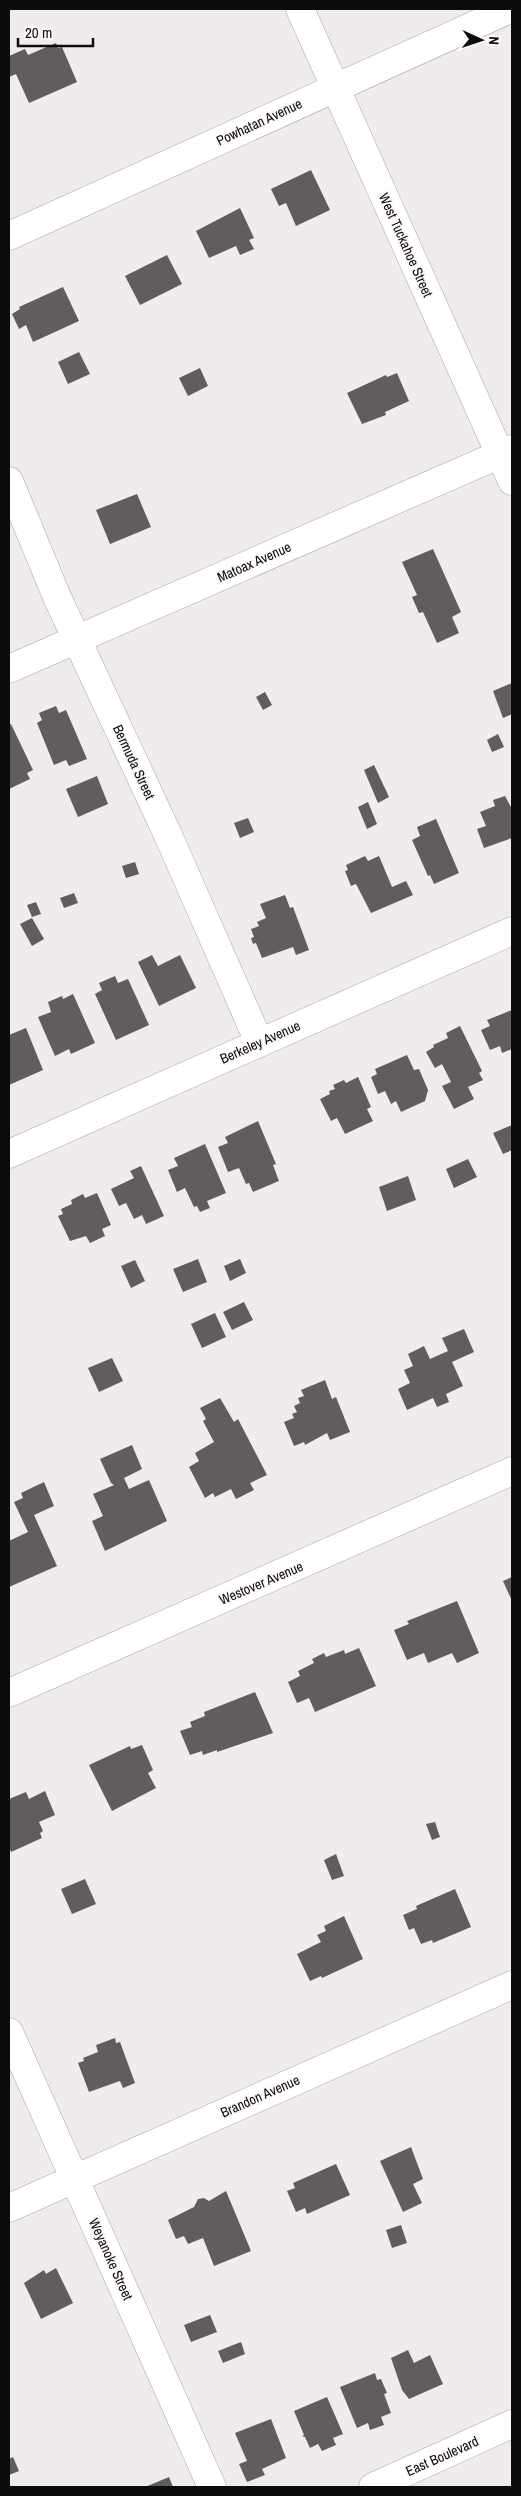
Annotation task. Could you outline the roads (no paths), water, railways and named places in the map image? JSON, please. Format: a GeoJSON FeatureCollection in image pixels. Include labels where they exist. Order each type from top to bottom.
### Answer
{"type":"FeatureCollection","features":[{"type":"Feature","properties":{"kind":"street","name":"West Tuckahoe Street"},"geometry":{"type":"LineString","coordinates":[[300,9],[506,452],[512,481]]}},
{"type":"Feature","properties":{"kind":"street","name":"Powhatan Avenue"},"geometry":{"type":"LineString","coordinates":[[9,236],[510,9]]}},
{"type":"Feature","properties":{"kind":"street","name":"Matoax Avenue"},"geometry":{"type":"LineString","coordinates":[[9,669],[506,452]]}},
{"type":"Feature","properties":{"kind":"street","name":"Bermuda Street"},"geometry":{"type":"LineString","coordinates":[[9,481],[77,639],[168,835],[259,1042]]}},
{"type":"Feature","properties":{"kind":"street","name":"Berkeley Avenue"},"geometry":{"type":"LineString","coordinates":[[9,1154],[512,931]]}},
{"type":"Feature","properties":{"kind":"street","name":"Westover Avenue"},"geometry":{"type":"LineString","coordinates":[[9,1693],[512,1471]]}},
{"type":"Feature","properties":{"kind":"street","name":"Brandon Avenue"},"geometry":{"type":"LineString","coordinates":[[9,2208],[512,1984]]}},
{"type":"Feature","properties":{"kind":"street","name":"Weyanoke Street"},"geometry":{"type":"LineString","coordinates":[[9,2032],[212,2487]]}},
{"type":"Feature","properties":{"kind":"street","name":"East Boulevard"},"geometry":{"type":"LineString","coordinates":[[373,2487],[512,2424]]}}]}
